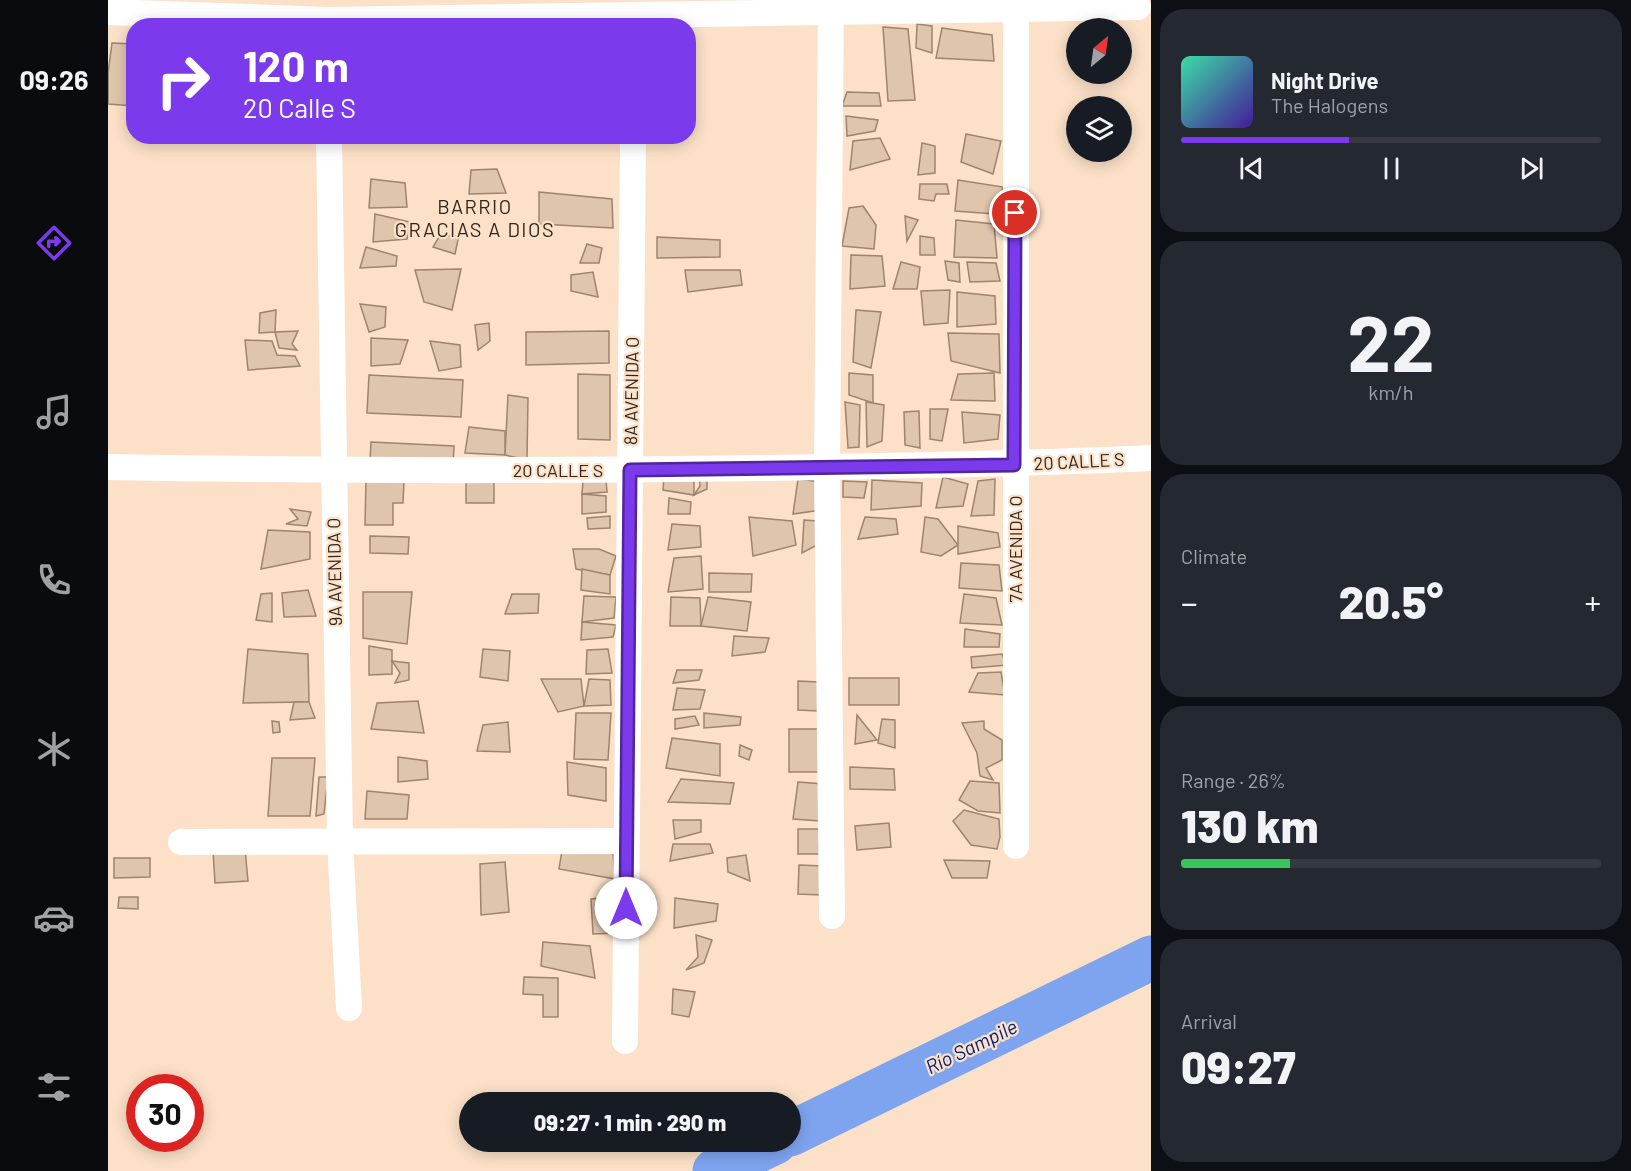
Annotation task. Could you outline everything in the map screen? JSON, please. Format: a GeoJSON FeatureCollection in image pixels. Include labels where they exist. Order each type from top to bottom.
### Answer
{"type":"FeatureCollection","features":[{"type":"Feature","properties":{"kind":"street"},"geometry":{"type":"LineString","coordinates":[[108,12],[328,15],[634,13],[831,5],[1016,4],[1138,7]]}},
{"type":"Feature","properties":{"kind":"street","name":"7A AVENIDA O"},"geometry":{"type":"LineString","coordinates":[[1016,4],[1014,465],[1016,846]]}},
{"type":"Feature","properties":{"kind":"street"},"geometry":{"type":"LineString","coordinates":[[831,5],[827,467],[832,916]]}},
{"type":"Feature","properties":{"kind":"street","name":"9A AVENIDA O"},"geometry":{"type":"LineString","coordinates":[[329,144],[332,471],[340,842],[350,1008]]}},
{"type":"Feature","properties":{"kind":"street","name":"8A AVENIDA O"},"geometry":{"type":"LineString","coordinates":[[625,1041],[633,144]]}},
{"type":"Feature","properties":{"kind":"street","name":"20 CALLE S"},"geometry":{"type":"LineString","coordinates":[[108,467],[332,471],[630,470],[1014,465],[1151,458]]}},
{"type":"Feature","properties":{"kind":"street"},"geometry":{"type":"LineString","coordinates":[[181,842],[627,840]]}},
{"type":"Feature","properties":{"kind":"building"},"geometry":{"type":"Polygon","coordinates":[[[917,24],[932,26],[932,53],[916,48],[917,24]]]}},
{"type":"Feature","properties":{"kind":"building"},"geometry":{"type":"Polygon","coordinates":[[[883,27],[908,29],[915,100],[888,101],[883,27]]]}},
{"type":"Feature","properties":{"kind":"building"},"geometry":{"type":"Polygon","coordinates":[[[942,28],[992,35],[994,61],[936,58],[942,28]]]}},
{"type":"Feature","properties":{"kind":"building"},"geometry":{"type":"Polygon","coordinates":[[[112,43],[126,44],[126,105],[108,104],[108,73],[112,43]]]}},
{"type":"Feature","properties":{"kind":"building"},"geometry":{"type":"Polygon","coordinates":[[[847,92],[879,93],[881,106],[842,106],[847,92]]]}},
{"type":"Feature","properties":{"kind":"building"},"geometry":{"type":"Polygon","coordinates":[[[846,116],[878,120],[875,131],[847,136],[846,116]]]}},
{"type":"Feature","properties":{"kind":"building"},"geometry":{"type":"Polygon","coordinates":[[[966,134],[1001,141],[993,174],[961,162],[966,134]]]}},
{"type":"Feature","properties":{"kind":"building"},"geometry":{"type":"Polygon","coordinates":[[[880,138],[890,159],[850,170],[853,141],[880,138]]]}},
{"type":"Feature","properties":{"kind":"building"},"geometry":{"type":"Polygon","coordinates":[[[922,143],[935,146],[935,173],[918,175],[922,143]]]}},
{"type":"Feature","properties":{"kind":"building"},"geometry":{"type":"Polygon","coordinates":[[[497,169],[506,193],[469,194],[471,170],[497,169]]]}},
{"type":"Feature","properties":{"kind":"building"},"geometry":{"type":"Polygon","coordinates":[[[371,179],[405,183],[407,207],[369,208],[371,179]]]}},
{"type":"Feature","properties":{"kind":"building"},"geometry":{"type":"Polygon","coordinates":[[[958,180],[1003,187],[995,214],[955,211],[958,180]]]}},
{"type":"Feature","properties":{"kind":"building"},"geometry":{"type":"Polygon","coordinates":[[[920,184],[947,184],[949,194],[936,194],[934,201],[919,199],[920,184]]]}},
{"type":"Feature","properties":{"kind":"building"},"geometry":{"type":"Polygon","coordinates":[[[539,192],[612,199],[613,228],[539,224],[539,192]]]}},
{"type":"Feature","properties":{"kind":"building"},"geometry":{"type":"Polygon","coordinates":[[[863,206],[876,225],[874,249],[842,246],[849,208],[863,206]]]}},
{"type":"Feature","properties":{"kind":"building"},"geometry":{"type":"Polygon","coordinates":[[[375,214],[410,222],[407,239],[373,242],[375,214]]]}},
{"type":"Feature","properties":{"kind":"building"},"geometry":{"type":"Polygon","coordinates":[[[905,216],[918,220],[907,241],[905,216]]]}},
{"type":"Feature","properties":{"kind":"building"},"geometry":{"type":"Polygon","coordinates":[[[956,220],[994,224],[997,258],[954,257],[956,220]]]}},
{"type":"Feature","properties":{"kind":"building"},"geometry":{"type":"Polygon","coordinates":[[[459,235],[455,254],[433,247],[439,237],[459,235]]]}},
{"type":"Feature","properties":{"kind":"building"},"geometry":{"type":"Polygon","coordinates":[[[920,236],[934,238],[935,255],[920,255],[920,236]]]}},
{"type":"Feature","properties":{"kind":"building"},"geometry":{"type":"Polygon","coordinates":[[[657,237],[720,240],[720,257],[657,258],[657,237]]]}},
{"type":"Feature","properties":{"kind":"building"},"geometry":{"type":"Polygon","coordinates":[[[587,244],[602,248],[599,263],[580,263],[587,244]]]}},
{"type":"Feature","properties":{"kind":"building"},"geometry":{"type":"Polygon","coordinates":[[[366,247],[397,256],[396,266],[360,268],[366,247]]]}},
{"type":"Feature","properties":{"kind":"building"},"geometry":{"type":"Polygon","coordinates":[[[851,255],[882,256],[885,286],[850,289],[851,255]]]}},
{"type":"Feature","properties":{"kind":"building"},"geometry":{"type":"Polygon","coordinates":[[[945,261],[959,263],[960,282],[948,280],[945,261]]]}},
{"type":"Feature","properties":{"kind":"building"},"geometry":{"type":"Polygon","coordinates":[[[901,262],[920,267],[917,289],[893,289],[901,262]]]}},
{"type":"Feature","properties":{"kind":"building"},"geometry":{"type":"Polygon","coordinates":[[[967,262],[996,263],[1000,281],[970,282],[967,262]]]}},
{"type":"Feature","properties":{"kind":"building"},"geometry":{"type":"Polygon","coordinates":[[[461,269],[452,310],[424,302],[415,270],[461,269]]]}},
{"type":"Feature","properties":{"kind":"building"},"geometry":{"type":"Polygon","coordinates":[[[685,270],[740,270],[742,285],[688,292],[685,270]]]}},
{"type":"Feature","properties":{"kind":"building"},"geometry":{"type":"Polygon","coordinates":[[[593,272],[598,297],[571,291],[571,275],[593,272]]]}},
{"type":"Feature","properties":{"kind":"building"},"geometry":{"type":"Polygon","coordinates":[[[950,290],[948,323],[924,325],[921,291],[950,290]]]}},
{"type":"Feature","properties":{"kind":"building"},"geometry":{"type":"Polygon","coordinates":[[[957,292],[995,296],[996,324],[957,327],[957,292]]]}},
{"type":"Feature","properties":{"kind":"building"},"geometry":{"type":"Polygon","coordinates":[[[360,304],[386,307],[385,327],[369,332],[360,304]]]}},
{"type":"Feature","properties":{"kind":"building"},"geometry":{"type":"Polygon","coordinates":[[[276,310],[275,332],[259,333],[260,313],[276,310]]]}},
{"type":"Feature","properties":{"kind":"building"},"geometry":{"type":"Polygon","coordinates":[[[856,310],[881,312],[871,368],[853,362],[856,310]]]}},
{"type":"Feature","properties":{"kind":"building"},"geometry":{"type":"Polygon","coordinates":[[[489,323],[490,341],[478,350],[475,325],[489,323]]]}},
{"type":"Feature","properties":{"kind":"building"},"geometry":{"type":"Polygon","coordinates":[[[298,331],[292,344],[297,350],[279,348],[275,332],[298,331]]]}},
{"type":"Feature","properties":{"kind":"building"},"geometry":{"type":"Polygon","coordinates":[[[609,331],[609,363],[526,365],[526,332],[609,331]]]}},
{"type":"Feature","properties":{"kind":"building"},"geometry":{"type":"Polygon","coordinates":[[[948,333],[999,334],[1000,373],[951,361],[948,333]]]}},
{"type":"Feature","properties":{"kind":"building"},"geometry":{"type":"Polygon","coordinates":[[[371,338],[408,340],[400,364],[371,366],[371,338]]]}},
{"type":"Feature","properties":{"kind":"building"},"geometry":{"type":"Polygon","coordinates":[[[245,340],[272,341],[277,355],[295,356],[300,366],[248,370],[245,340]]]}},
{"type":"Feature","properties":{"kind":"building"},"geometry":{"type":"Polygon","coordinates":[[[430,341],[460,345],[461,367],[439,371],[430,341]]]}},
{"type":"Feature","properties":{"kind":"building"},"geometry":{"type":"Polygon","coordinates":[[[849,373],[873,375],[873,403],[849,395],[849,373]]]}},
{"type":"Feature","properties":{"kind":"building"},"geometry":{"type":"Polygon","coordinates":[[[994,373],[995,401],[951,400],[958,374],[994,373]]]}},
{"type":"Feature","properties":{"kind":"building"},"geometry":{"type":"Polygon","coordinates":[[[578,374],[610,375],[610,440],[578,439],[578,374]]]}},
{"type":"Feature","properties":{"kind":"building"},"geometry":{"type":"Polygon","coordinates":[[[369,375],[463,380],[461,417],[367,413],[369,375]]]}},
{"type":"Feature","properties":{"kind":"building"},"geometry":{"type":"Polygon","coordinates":[[[508,395],[528,398],[527,460],[505,455],[508,395]]]}},
{"type":"Feature","properties":{"kind":"building"},"geometry":{"type":"Polygon","coordinates":[[[845,402],[860,405],[859,447],[848,448],[845,402]]]}},
{"type":"Feature","properties":{"kind":"building"},"geometry":{"type":"Polygon","coordinates":[[[866,402],[884,405],[882,441],[867,447],[866,402]]]}},
{"type":"Feature","properties":{"kind":"building"},"geometry":{"type":"Polygon","coordinates":[[[930,409],[948,409],[942,441],[930,439],[930,409]]]}},
{"type":"Feature","properties":{"kind":"building"},"geometry":{"type":"Polygon","coordinates":[[[919,411],[920,448],[905,445],[904,412],[919,411]]]}},
{"type":"Feature","properties":{"kind":"building"},"geometry":{"type":"Polygon","coordinates":[[[962,412],[1000,415],[998,439],[964,443],[962,412]]]}},
{"type":"Feature","properties":{"kind":"building"},"geometry":{"type":"Polygon","coordinates":[[[469,427],[505,431],[505,455],[465,453],[469,427]]]}},
{"type":"Feature","properties":{"kind":"building"},"geometry":{"type":"Polygon","coordinates":[[[371,442],[454,446],[453,465],[370,461],[371,442]]]}},
{"type":"Feature","properties":{"kind":"building"},"geometry":{"type":"Polygon","coordinates":[[[664,476],[694,480],[694,495],[663,490],[664,476]]]}},
{"type":"Feature","properties":{"kind":"building"},"geometry":{"type":"Polygon","coordinates":[[[699,476],[707,477],[707,489],[694,495],[700,486],[699,476]]]}},
{"type":"Feature","properties":{"kind":"building"},"geometry":{"type":"Polygon","coordinates":[[[943,477],[968,484],[963,506],[936,508],[943,477]]]}},
{"type":"Feature","properties":{"kind":"building"},"geometry":{"type":"Polygon","coordinates":[[[466,479],[494,480],[494,503],[466,503],[466,479]]]}},
{"type":"Feature","properties":{"kind":"building"},"geometry":{"type":"Polygon","coordinates":[[[798,479],[821,482],[821,510],[793,514],[798,479]]]}},
{"type":"Feature","properties":{"kind":"building"},"geometry":{"type":"Polygon","coordinates":[[[995,479],[994,515],[971,516],[978,481],[995,479]]]}},
{"type":"Feature","properties":{"kind":"building"},"geometry":{"type":"Polygon","coordinates":[[[366,480],[404,481],[403,503],[393,503],[393,525],[365,525],[366,480]]]}},
{"type":"Feature","properties":{"kind":"building"},"geometry":{"type":"Polygon","coordinates":[[[606,480],[607,492],[582,494],[583,481],[606,480]]]}},
{"type":"Feature","properties":{"kind":"building"},"geometry":{"type":"Polygon","coordinates":[[[872,480],[922,483],[921,506],[871,510],[872,480]]]}},
{"type":"Feature","properties":{"kind":"building"},"geometry":{"type":"Polygon","coordinates":[[[843,481],[867,482],[864,498],[843,497],[843,481]]]}},
{"type":"Feature","properties":{"kind":"building"},"geometry":{"type":"Polygon","coordinates":[[[582,494],[606,496],[606,512],[582,514],[582,494]]]}},
{"type":"Feature","properties":{"kind":"building"},"geometry":{"type":"Polygon","coordinates":[[[669,498],[691,502],[690,514],[668,514],[669,498]]]}},
{"type":"Feature","properties":{"kind":"building"},"geometry":{"type":"Polygon","coordinates":[[[290,509],[311,512],[307,526],[286,524],[298,519],[290,509]]]}},
{"type":"Feature","properties":{"kind":"building"},"geometry":{"type":"Polygon","coordinates":[[[610,516],[610,528],[588,529],[587,518],[610,516]]]}},
{"type":"Feature","properties":{"kind":"building"},"geometry":{"type":"Polygon","coordinates":[[[749,517],[792,521],[796,545],[753,556],[749,517]]]}},
{"type":"Feature","properties":{"kind":"building"},"geometry":{"type":"Polygon","coordinates":[[[865,517],[896,519],[898,534],[858,539],[865,517]]]}},
{"type":"Feature","properties":{"kind":"building"},"geometry":{"type":"Polygon","coordinates":[[[925,517],[938,519],[958,545],[941,556],[921,552],[925,517]]]}},
{"type":"Feature","properties":{"kind":"building"},"geometry":{"type":"Polygon","coordinates":[[[804,520],[818,521],[817,545],[802,553],[804,520]]]}},
{"type":"Feature","properties":{"kind":"building"},"geometry":{"type":"Polygon","coordinates":[[[672,524],[700,526],[701,547],[668,550],[672,524]]]}},
{"type":"Feature","properties":{"kind":"building"},"geometry":{"type":"Polygon","coordinates":[[[958,526],[998,533],[1000,547],[958,554],[958,526]]]}},
{"type":"Feature","properties":{"kind":"building"},"geometry":{"type":"Polygon","coordinates":[[[268,530],[310,532],[310,559],[261,569],[268,530]]]}},
{"type":"Feature","properties":{"kind":"building"},"geometry":{"type":"Polygon","coordinates":[[[370,536],[409,537],[408,554],[370,553],[370,536]]]}},
{"type":"Feature","properties":{"kind":"building"},"geometry":{"type":"Polygon","coordinates":[[[573,549],[599,549],[616,556],[610,575],[576,569],[573,549]]]}},
{"type":"Feature","properties":{"kind":"building"},"geometry":{"type":"Polygon","coordinates":[[[701,556],[703,589],[668,592],[674,558],[701,556]]]}},
{"type":"Feature","properties":{"kind":"building"},"geometry":{"type":"Polygon","coordinates":[[[961,563],[999,565],[1002,591],[959,588],[961,563]]]}},
{"type":"Feature","properties":{"kind":"building"},"geometry":{"type":"Polygon","coordinates":[[[582,569],[610,575],[610,594],[581,590],[582,569]]]}},
{"type":"Feature","properties":{"kind":"building"},"geometry":{"type":"Polygon","coordinates":[[[709,573],[752,574],[751,592],[709,592],[709,573]]]}},
{"type":"Feature","properties":{"kind":"building"},"geometry":{"type":"Polygon","coordinates":[[[308,590],[316,616],[284,617],[282,593],[308,590]]]}},
{"type":"Feature","properties":{"kind":"building"},"geometry":{"type":"Polygon","coordinates":[[[363,592],[412,592],[407,644],[363,638],[363,592]]]}},
{"type":"Feature","properties":{"kind":"building"},"geometry":{"type":"Polygon","coordinates":[[[272,593],[272,622],[256,620],[261,594],[272,593]]]}},
{"type":"Feature","properties":{"kind":"building"},"geometry":{"type":"Polygon","coordinates":[[[512,594],[539,594],[538,613],[505,614],[512,594]]]}},
{"type":"Feature","properties":{"kind":"building"},"geometry":{"type":"Polygon","coordinates":[[[964,594],[996,598],[1002,625],[960,623],[964,594]]]}},
{"type":"Feature","properties":{"kind":"building"},"geometry":{"type":"Polygon","coordinates":[[[584,596],[616,597],[614,618],[582,622],[584,596]]]}},
{"type":"Feature","properties":{"kind":"building"},"geometry":{"type":"Polygon","coordinates":[[[671,597],[700,598],[701,626],[670,626],[671,597]]]}},
{"type":"Feature","properties":{"kind":"building"},"geometry":{"type":"Polygon","coordinates":[[[708,597],[751,602],[747,631],[701,626],[708,597]]]}},
{"type":"Feature","properties":{"kind":"building"},"geometry":{"type":"Polygon","coordinates":[[[582,622],[616,625],[613,637],[581,640],[582,622]]]}},
{"type":"Feature","properties":{"kind":"building"},"geometry":{"type":"Polygon","coordinates":[[[965,629],[1000,634],[999,647],[964,647],[965,629]]]}},
{"type":"Feature","properties":{"kind":"building"},"geometry":{"type":"Polygon","coordinates":[[[734,636],[769,638],[765,652],[732,656],[734,636]]]}},
{"type":"Feature","properties":{"kind":"building"},"geometry":{"type":"Polygon","coordinates":[[[369,646],[392,650],[392,674],[369,675],[369,646]]]}},
{"type":"Feature","properties":{"kind":"building"},"geometry":{"type":"Polygon","coordinates":[[[248,649],[308,654],[309,702],[243,703],[248,649]]]}},
{"type":"Feature","properties":{"kind":"building"},"geometry":{"type":"Polygon","coordinates":[[[483,649],[510,651],[508,681],[480,677],[483,649]]]}},
{"type":"Feature","properties":{"kind":"building"},"geometry":{"type":"Polygon","coordinates":[[[608,649],[612,673],[586,674],[587,650],[608,649]]]}},
{"type":"Feature","properties":{"kind":"building"},"geometry":{"type":"Polygon","coordinates":[[[1002,654],[1007,665],[972,668],[971,657],[1002,654]]]}},
{"type":"Feature","properties":{"kind":"building"},"geometry":{"type":"Polygon","coordinates":[[[392,661],[409,663],[409,680],[395,683],[400,673],[392,661]]]}},
{"type":"Feature","properties":{"kind":"building"},"geometry":{"type":"Polygon","coordinates":[[[677,670],[702,670],[699,680],[673,683],[677,670]]]}},
{"type":"Feature","properties":{"kind":"building"},"geometry":{"type":"Polygon","coordinates":[[[1001,672],[1005,695],[969,692],[978,673],[1001,672]]]}},
{"type":"Feature","properties":{"kind":"building"},"geometry":{"type":"Polygon","coordinates":[[[849,678],[899,678],[899,705],[849,705],[849,678]]]}},
{"type":"Feature","properties":{"kind":"building"},"geometry":{"type":"Polygon","coordinates":[[[541,679],[581,679],[584,706],[558,712],[541,679]]]}},
{"type":"Feature","properties":{"kind":"building"},"geometry":{"type":"Polygon","coordinates":[[[589,679],[610,680],[611,705],[584,706],[589,679]]]}},
{"type":"Feature","properties":{"kind":"building"},"geometry":{"type":"Polygon","coordinates":[[[798,681],[819,682],[818,711],[798,710],[798,681]]]}},
{"type":"Feature","properties":{"kind":"building"},"geometry":{"type":"Polygon","coordinates":[[[677,688],[705,690],[700,709],[673,710],[677,688]]]}},
{"type":"Feature","properties":{"kind":"building"},"geometry":{"type":"Polygon","coordinates":[[[418,701],[424,733],[371,729],[377,703],[418,701]]]}},
{"type":"Feature","properties":{"kind":"building"},"geometry":{"type":"Polygon","coordinates":[[[294,702],[309,702],[315,718],[290,720],[294,702]]]}},
{"type":"Feature","properties":{"kind":"building"},"geometry":{"type":"Polygon","coordinates":[[[576,713],[611,713],[608,760],[574,759],[576,713]]]}},
{"type":"Feature","properties":{"kind":"building"},"geometry":{"type":"Polygon","coordinates":[[[704,713],[741,717],[740,725],[704,728],[704,713]]]}},
{"type":"Feature","properties":{"kind":"building"},"geometry":{"type":"Polygon","coordinates":[[[857,715],[877,740],[855,744],[857,715]]]}},
{"type":"Feature","properties":{"kind":"building"},"geometry":{"type":"Polygon","coordinates":[[[695,716],[699,725],[675,729],[675,719],[695,716]]]}},
{"type":"Feature","properties":{"kind":"building"},"geometry":{"type":"Polygon","coordinates":[[[882,719],[895,720],[895,748],[878,743],[882,719]]]}},
{"type":"Feature","properties":{"kind":"building"},"geometry":{"type":"Polygon","coordinates":[[[272,721],[279,722],[280,732],[273,733],[272,721]]]}},
{"type":"Feature","properties":{"kind":"building"},"geometry":{"type":"Polygon","coordinates":[[[984,721],[984,729],[1002,740],[1002,760],[986,768],[993,780],[980,776],[977,753],[962,723],[984,721]]]}},
{"type":"Feature","properties":{"kind":"building"},"geometry":{"type":"Polygon","coordinates":[[[508,722],[510,752],[477,751],[483,725],[508,722]]]}},
{"type":"Feature","properties":{"kind":"building"},"geometry":{"type":"Polygon","coordinates":[[[789,729],[819,729],[819,772],[789,772],[789,729]]]}},
{"type":"Feature","properties":{"kind":"building"},"geometry":{"type":"Polygon","coordinates":[[[672,738],[720,744],[720,776],[666,768],[672,738]]]}},
{"type":"Feature","properties":{"kind":"building"},"geometry":{"type":"Polygon","coordinates":[[[740,745],[752,750],[749,760],[739,756],[740,745]]]}},
{"type":"Feature","properties":{"kind":"building"},"geometry":{"type":"Polygon","coordinates":[[[398,757],[427,761],[428,779],[398,782],[398,757]]]}},
{"type":"Feature","properties":{"kind":"building"},"geometry":{"type":"Polygon","coordinates":[[[272,758],[315,758],[310,816],[268,816],[272,758]]]}},
{"type":"Feature","properties":{"kind":"building"},"geometry":{"type":"Polygon","coordinates":[[[567,762],[606,768],[606,801],[568,795],[567,762]]]}},
{"type":"Feature","properties":{"kind":"building"},"geometry":{"type":"Polygon","coordinates":[[[850,767],[894,769],[895,790],[850,789],[850,767]]]}},
{"type":"Feature","properties":{"kind":"building"},"geometry":{"type":"Polygon","coordinates":[[[319,777],[328,777],[324,814],[316,816],[319,777]]]}},
{"type":"Feature","properties":{"kind":"building"},"geometry":{"type":"Polygon","coordinates":[[[681,779],[734,783],[730,804],[668,802],[681,779]]]}},
{"type":"Feature","properties":{"kind":"building"},"geometry":{"type":"Polygon","coordinates":[[[970,781],[999,783],[1000,813],[978,811],[959,800],[970,781]]]}},
{"type":"Feature","properties":{"kind":"building"},"geometry":{"type":"Polygon","coordinates":[[[798,782],[824,784],[820,821],[793,819],[798,782]]]}},
{"type":"Feature","properties":{"kind":"building"},"geometry":{"type":"Polygon","coordinates":[[[367,791],[409,795],[407,819],[365,819],[367,791]]]}},
{"type":"Feature","properties":{"kind":"building"},"geometry":{"type":"Polygon","coordinates":[[[964,810],[999,819],[1000,837],[997,849],[971,845],[953,821],[964,810]]]}},
{"type":"Feature","properties":{"kind":"building"},"geometry":{"type":"Polygon","coordinates":[[[673,820],[701,820],[701,832],[675,839],[673,820]]]}},
{"type":"Feature","properties":{"kind":"building"},"geometry":{"type":"Polygon","coordinates":[[[889,823],[891,847],[857,850],[855,826],[889,823]]]}},
{"type":"Feature","properties":{"kind":"building"},"geometry":{"type":"Polygon","coordinates":[[[798,829],[819,829],[819,854],[798,854],[798,829]]]}},
{"type":"Feature","properties":{"kind":"building"},"geometry":{"type":"Polygon","coordinates":[[[673,844],[710,844],[713,853],[670,861],[673,844]]]}},
{"type":"Feature","properties":{"kind":"building"},"geometry":{"type":"Polygon","coordinates":[[[245,849],[248,881],[215,883],[213,851],[245,849]]]}},
{"type":"Feature","properties":{"kind":"building"},"geometry":{"type":"Polygon","coordinates":[[[562,850],[613,853],[615,879],[559,869],[562,850]]]}},
{"type":"Feature","properties":{"kind":"building"},"geometry":{"type":"Polygon","coordinates":[[[746,855],[750,881],[728,872],[727,858],[746,855]]]}},
{"type":"Feature","properties":{"kind":"building"},"geometry":{"type":"Polygon","coordinates":[[[114,858],[150,858],[150,877],[114,878],[114,858]]]}},
{"type":"Feature","properties":{"kind":"building"},"geometry":{"type":"Polygon","coordinates":[[[944,860],[990,861],[987,878],[952,878],[944,860]]]}},
{"type":"Feature","properties":{"kind":"building"},"geometry":{"type":"Polygon","coordinates":[[[505,862],[509,912],[481,915],[480,864],[505,862]]]}},
{"type":"Feature","properties":{"kind":"building"},"geometry":{"type":"Polygon","coordinates":[[[799,865],[822,866],[821,895],[798,894],[799,865]]]}},
{"type":"Feature","properties":{"kind":"building"},"geometry":{"type":"Polygon","coordinates":[[[119,897],[138,897],[138,909],[118,908],[119,897]]]}},
{"type":"Feature","properties":{"kind":"building"},"geometry":{"type":"Polygon","coordinates":[[[611,897],[619,933],[593,934],[591,899],[611,897]]]}},
{"type":"Feature","properties":{"kind":"building"},"geometry":{"type":"Polygon","coordinates":[[[675,898],[718,904],[716,921],[674,928],[675,898]]]}},
{"type":"Feature","properties":{"kind":"building"},"geometry":{"type":"Polygon","coordinates":[[[696,935],[712,940],[704,963],[686,970],[698,957],[696,935]]]}},
{"type":"Feature","properties":{"kind":"building"},"geometry":{"type":"Polygon","coordinates":[[[543,942],[590,946],[595,978],[541,966],[543,942]]]}},
{"type":"Feature","properties":{"kind":"building"},"geometry":{"type":"Polygon","coordinates":[[[524,977],[558,978],[558,1017],[543,1017],[543,995],[523,994],[524,977]]]}},
{"type":"Feature","properties":{"kind":"building"},"geometry":{"type":"Polygon","coordinates":[[[673,989],[695,992],[689,1017],[672,1014],[673,989]]]}},
{"type":"Feature","properties":{"kind":"waterway","name":"Río Sampile"},"geometry":{"type":"LineString","coordinates":[[801,1129],[1151,958]]}},
{"type":"Feature","properties":{"kind":"waterway","name":"Río Sampile"},"geometry":{"type":"LineString","coordinates":[[715,1171],[754,1152]]}},
{"type":"Feature","properties":{"kind":"district","name":"BARRIO GRACIAS A DIOS"},"geometry":{"type":"Point","coordinates":[475,218]}},
{"type":"Feature","properties":{"kind":"route"},"geometry":{"type":"LineString","coordinates":[[626,908],[630,470],[1014,465],[1015,213]]}}]}
